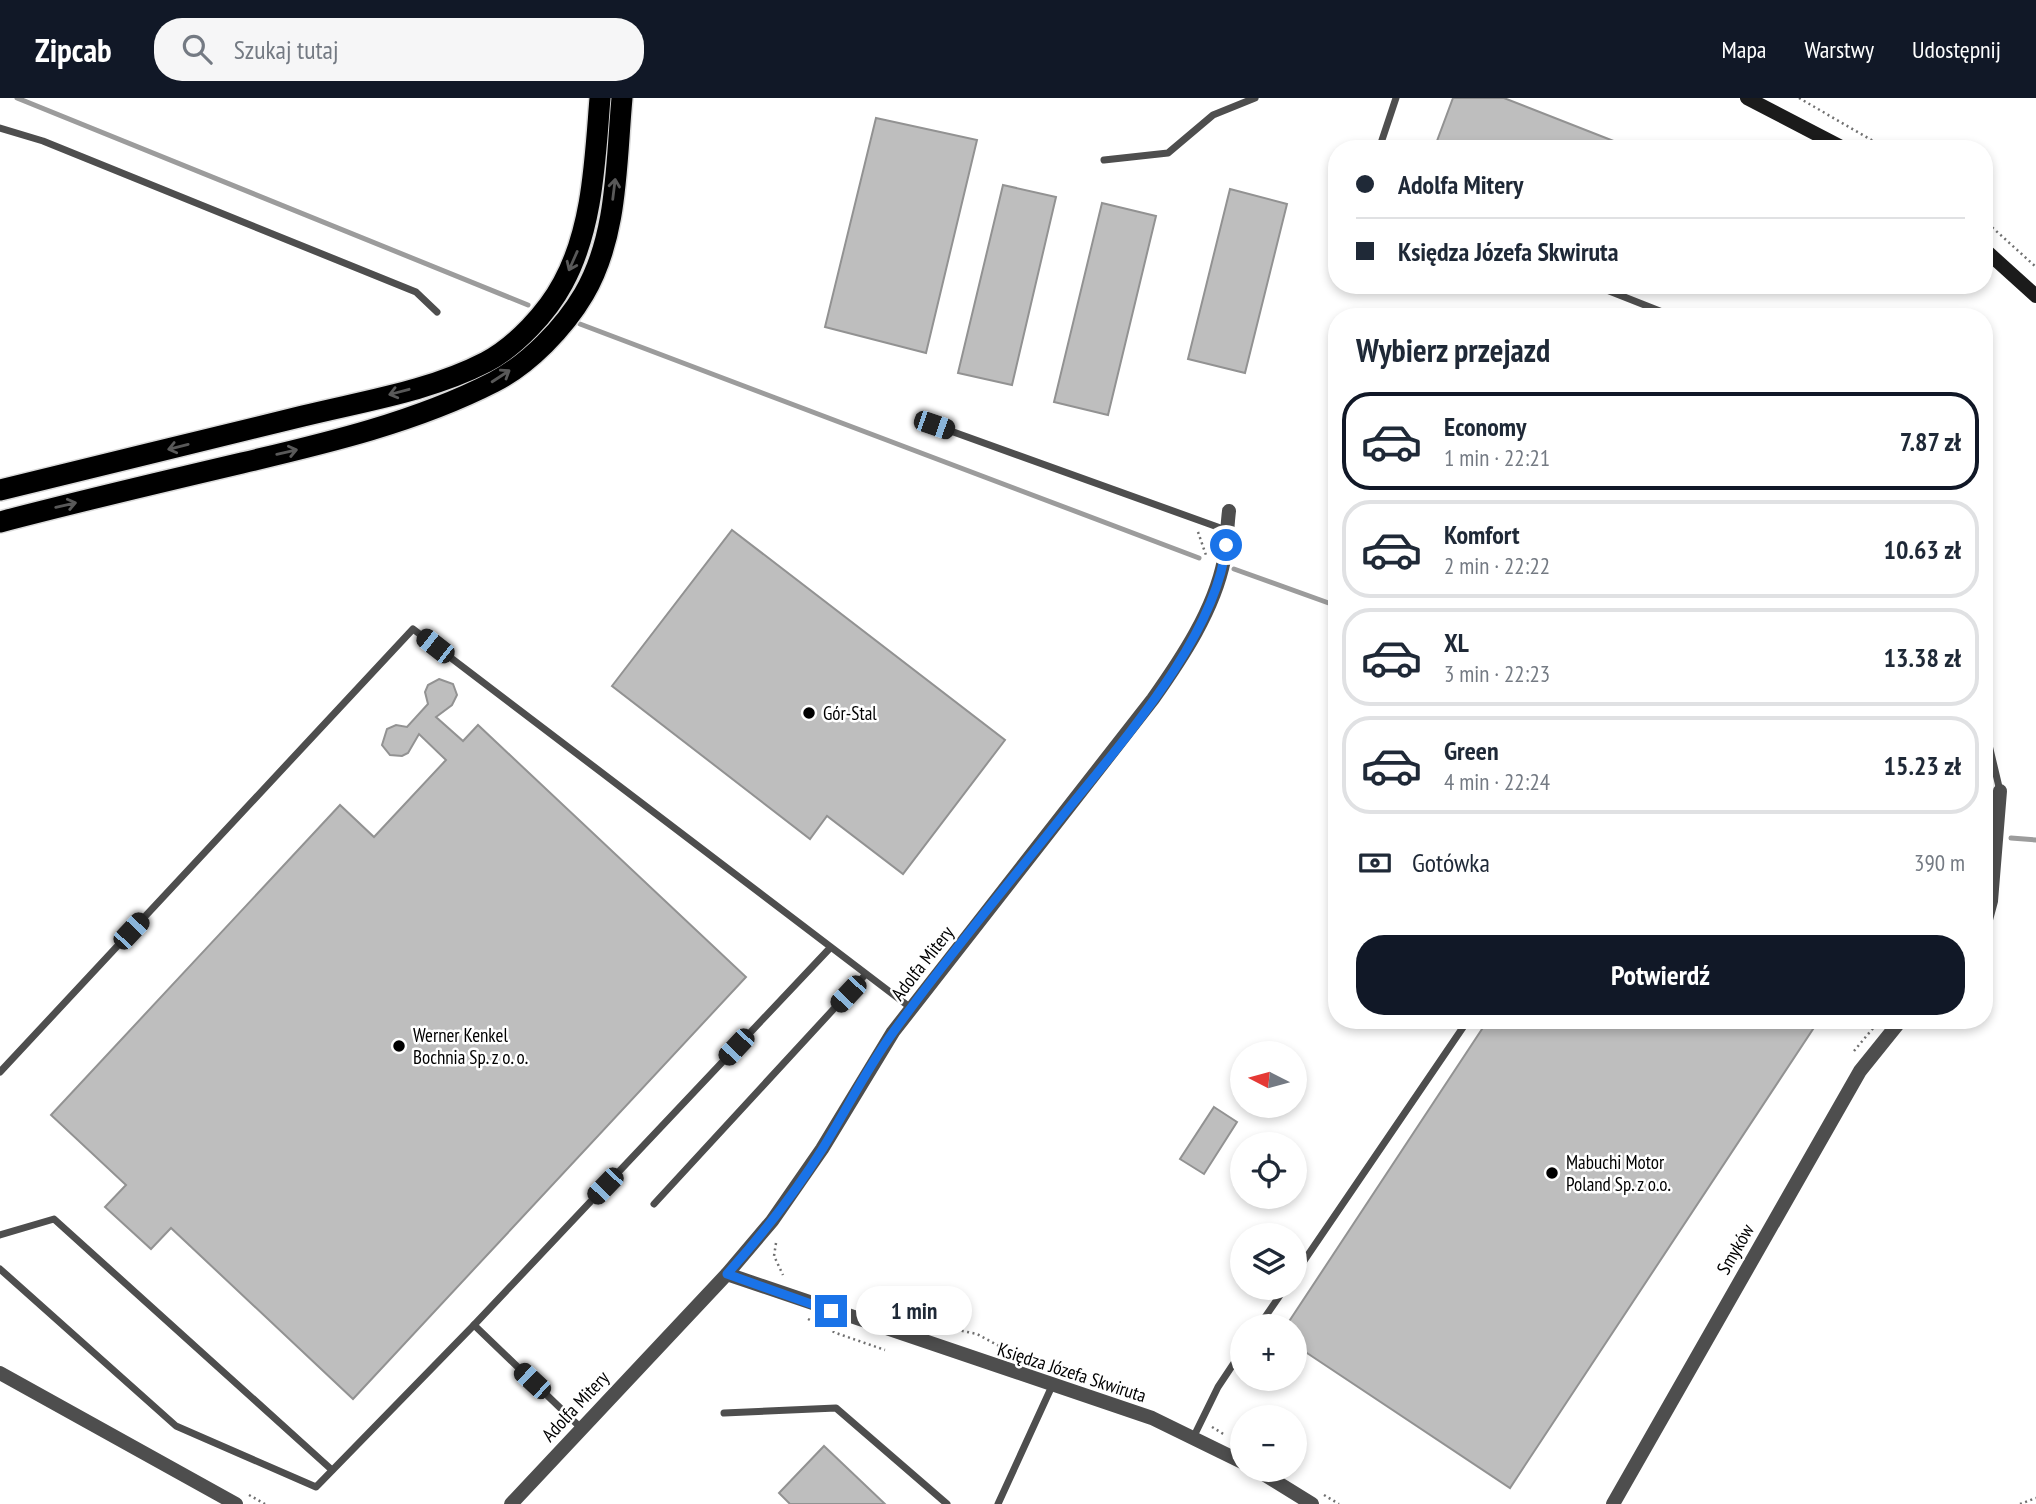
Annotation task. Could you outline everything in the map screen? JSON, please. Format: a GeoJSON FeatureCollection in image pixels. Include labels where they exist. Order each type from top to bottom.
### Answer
{"type":"FeatureCollection","features":[{"type":"Feature","properties":{"kind":"highway"},"geometry":{"type":"LineString","coordinates":[[0,490],[370,400],[451,378],[489,360],[544,311],[562,284],[578,250],[587,212],[600,98]]}},
{"type":"Feature","properties":{"kind":"highway"},"geometry":{"type":"LineString","coordinates":[[0,522],[323,444],[392,422],[495,381],[546,342],[584,294],[600,258],[609,225],[622,98]]}},
{"type":"Feature","properties":{"kind":"main road"},"geometry":{"type":"LineString","coordinates":[[1746,98],[1828,140]]}},
{"type":"Feature","properties":{"kind":"main road"},"geometry":{"type":"LineString","coordinates":[[1993,257],[2036,296]]}},
{"type":"Feature","properties":{"kind":"street","name":"Adolfa Mitery"},"geometry":{"type":"LineString","coordinates":[[511,1504],[727,1274],[799,1184],[875,1059],[911,1008],[1111,754],[1177,665],[1209,602],[1224,561],[1229,511]]}},
{"type":"Feature","properties":{"kind":"street"},"geometry":{"type":"LineString","coordinates":[[1993,846],[2000,791]]}},
{"type":"Feature","properties":{"kind":"street","name":"Smyków"},"geometry":{"type":"LineString","coordinates":[[1613,1504],[1860,1071],[1894,1029]]}},
{"type":"Feature","properties":{"kind":"street","name":"Księdza Józefa Skwiruta"},"geometry":{"type":"LineString","coordinates":[[727,1274],[1152,1419],[1194,1436],[1230,1456]]}},
{"type":"Feature","properties":{"kind":"street"},"geometry":{"type":"LineString","coordinates":[[0,1373],[236,1504]]}},
{"type":"Feature","properties":{"kind":"street"},"geometry":{"type":"LineString","coordinates":[[1276,1482],[1312,1504]]}},
{"type":"Feature","properties":{"kind":"lane"},"geometry":{"type":"LineString","coordinates":[[1104,160],[1168,153],[1213,115],[1255,98]]}},
{"type":"Feature","properties":{"kind":"lane"},"geometry":{"type":"LineString","coordinates":[[1382,140],[1396,98]]}},
{"type":"Feature","properties":{"kind":"lane"},"geometry":{"type":"LineString","coordinates":[[0,128],[56,146],[416,292],[437,312]]}},
{"type":"Feature","properties":{"kind":"lane"},"geometry":{"type":"LineString","coordinates":[[1617,294],[1652,308]]}},
{"type":"Feature","properties":{"kind":"lane"},"geometry":{"type":"LineString","coordinates":[[934,425],[1227,530]]}},
{"type":"Feature","properties":{"kind":"lane"},"geometry":{"type":"LineString","coordinates":[[0,1072],[413,629],[911,1008]]}},
{"type":"Feature","properties":{"kind":"lane"},"geometry":{"type":"LineString","coordinates":[[1993,762],[2000,791]]}},
{"type":"Feature","properties":{"kind":"lane"},"geometry":{"type":"LineString","coordinates":[[0,1269],[176,1426],[316,1487],[474,1325],[830,948]]}},
{"type":"Feature","properties":{"kind":"lane"},"geometry":{"type":"LineString","coordinates":[[654,1204],[865,975]]}},
{"type":"Feature","properties":{"kind":"lane"},"geometry":{"type":"LineString","coordinates":[[1307,1256],[1462,1029]]}},
{"type":"Feature","properties":{"kind":"lane"},"geometry":{"type":"LineString","coordinates":[[0,1236],[54,1219],[332,1470]]}},
{"type":"Feature","properties":{"kind":"lane"},"geometry":{"type":"LineString","coordinates":[[474,1325],[581,1428]]}},
{"type":"Feature","properties":{"kind":"lane"},"geometry":{"type":"LineString","coordinates":[[1194,1436],[1230,1369]]}},
{"type":"Feature","properties":{"kind":"lane"},"geometry":{"type":"LineString","coordinates":[[998,1504],[1052,1386]]}},
{"type":"Feature","properties":{"kind":"lane"},"geometry":{"type":"LineString","coordinates":[[724,1413],[836,1408],[947,1504]]}},
{"type":"Feature","properties":{"kind":"path"},"geometry":{"type":"LineString","coordinates":[[1799,98],[1871,140]]}},
{"type":"Feature","properties":{"kind":"path"},"geometry":{"type":"LineString","coordinates":[[1993,228],[2036,267]]}},
{"type":"Feature","properties":{"kind":"path"},"geometry":{"type":"LineString","coordinates":[[2020,1504],[2036,1498]]}},
{"type":"Feature","properties":{"kind":"building"},"geometry":{"type":"Polygon","coordinates":[[[1453,98],[1504,98],[1611,140],[1437,140],[1453,98]]]}},
{"type":"Feature","properties":{"kind":"building"},"geometry":{"type":"Polygon","coordinates":[[[876,118],[977,140],[926,353],[825,327],[876,118]]]}},
{"type":"Feature","properties":{"kind":"building"},"geometry":{"type":"Polygon","coordinates":[[[1003,185],[1056,197],[1012,385],[958,373],[1003,185]]]}},
{"type":"Feature","properties":{"kind":"building"},"geometry":{"type":"Polygon","coordinates":[[[1230,189],[1287,204],[1245,373],[1188,359],[1230,189]]]}},
{"type":"Feature","properties":{"kind":"building"},"geometry":{"type":"Polygon","coordinates":[[[1102,203],[1156,216],[1108,415],[1054,402],[1102,203]]]}},
{"type":"Feature","properties":{"kind":"building","name":"Gór-Stal"},"geometry":{"type":"Polygon","coordinates":[[[732,530],[1005,740],[903,874],[827,816],[810,839],[612,686],[732,530]]]}},
{"type":"Feature","properties":{"kind":"building","name":"Werner Kenkel Bochnia Sp. z o. o."},"geometry":{"type":"Polygon","coordinates":[[[439,679],[453,684],[457,695],[452,705],[436,717],[463,741],[478,725],[746,977],[353,1399],[171,1228],[151,1249],[105,1207],[126,1185],[51,1115],[340,805],[374,837],[446,760],[419,734],[408,753],[402,756],[390,755],[382,745],[387,729],[396,725],[407,727],[428,704],[425,692],[428,685],[439,679]]]}},
{"type":"Feature","properties":{"kind":"building","name":"Mabuchi Motor Poland Sp. z o.o."},"geometry":{"type":"Polygon","coordinates":[[[1482,1029],[1813,1029],[1510,1488],[1307,1353],[1307,1314],[1294,1314],[1303,1300],[1307,1300],[1307,1294],[1482,1029]]]}},
{"type":"Feature","properties":{"kind":"building"},"geometry":{"type":"Polygon","coordinates":[[[1214,1107],[1237,1122],[1204,1174],[1180,1159],[1214,1107]]]}},
{"type":"Feature","properties":{"kind":"building"},"geometry":{"type":"Polygon","coordinates":[[[824,1446],[885,1504],[790,1504],[779,1493],[824,1446]]]}},
{"type":"Feature","properties":{"kind":"waterway"},"geometry":{"type":"LineString","coordinates":[[17,98],[528,305]]}},
{"type":"Feature","properties":{"kind":"waterway"},"geometry":{"type":"LineString","coordinates":[[580,324],[1199,558]]}},
{"type":"Feature","properties":{"kind":"waterway"},"geometry":{"type":"LineString","coordinates":[[1234,569],[1328,603]]}},
{"type":"Feature","properties":{"kind":"waterway"},"geometry":{"type":"LineString","coordinates":[[2011,838],[2036,840]]}},
{"type":"Feature","properties":{"kind":"place","name":"Gór-Stal"},"geometry":{"type":"Point","coordinates":[809,713]}},
{"type":"Feature","properties":{"kind":"place","name":"Werner Kenkel Bochnia Sp. z o. o."},"geometry":{"type":"Point","coordinates":[399,1046]}},
{"type":"Feature","properties":{"kind":"place","name":"Mabuchi Motor Poland Sp. z o.o."},"geometry":{"type":"Point","coordinates":[1552,1173]}},
{"type":"Feature","properties":{"kind":"route"},"geometry":{"type":"LineString","coordinates":[[831,1311],[727,1274],[799,1184],[893,1032],[1111,754],[1177,665],[1209,602],[1224,561],[1226,545]]}}]}
